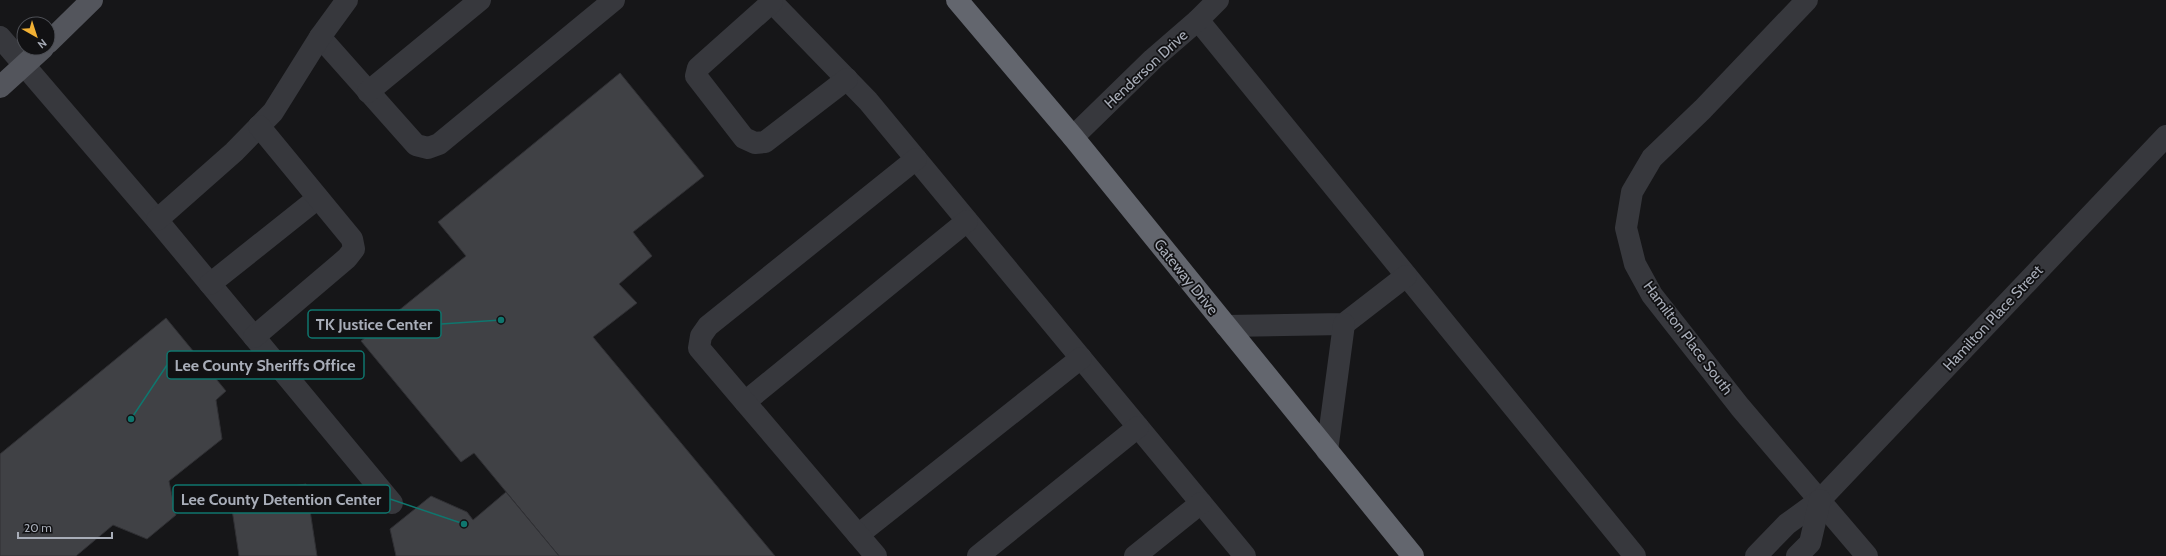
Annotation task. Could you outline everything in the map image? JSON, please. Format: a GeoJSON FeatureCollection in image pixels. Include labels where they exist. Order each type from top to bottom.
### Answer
{"type":"FeatureCollection","features":[{"type":"Feature","properties":{"kind":"highway","name":"Gateway Drive"},"geometry":{"type":"LineString","coordinates":[[957,0],[1073,137],[1413,556]]}},
{"type":"Feature","properties":{"kind":"main road"},"geometry":{"type":"LineString","coordinates":[[56,35],[92,0]]}},
{"type":"Feature","properties":{"kind":"main road"},"geometry":{"type":"LineString","coordinates":[[0,87],[35,56]]}},
{"type":"Feature","properties":{"kind":"street"},"geometry":{"type":"LineString","coordinates":[[157,220],[234,152],[273,112],[320,37],[347,0]]}},
{"type":"Feature","properties":{"kind":"street"},"geometry":{"type":"LineString","coordinates":[[368,92],[480,0]]}},
{"type":"Feature","properties":{"kind":"street"},"geometry":{"type":"LineString","coordinates":[[320,37],[416,145],[428,148],[439,144],[614,0]]}},
{"type":"Feature","properties":{"kind":"street","name":"Henderson Drive"},"geometry":{"type":"LineString","coordinates":[[1073,137],[1153,59],[1198,20],[1218,0]]}},
{"type":"Feature","properties":{"kind":"street","name":"Hamilton Place South"},"geometry":{"type":"LineString","coordinates":[[1807,0],[1704,109],[1652,158],[1632,192],[1626,228],[1635,264],[1652,295],[1740,408],[1867,556]]}},
{"type":"Feature","properties":{"kind":"street"},"geometry":{"type":"LineString","coordinates":[[847,79],[765,142],[755,143],[744,138],[696,76],[698,68],[771,1],[847,79],[868,101],[1245,556]]}},
{"type":"Feature","properties":{"kind":"street"},"geometry":{"type":"LineString","coordinates":[[1198,20],[1635,556]]}},
{"type":"Feature","properties":{"kind":"street"},"geometry":{"type":"LineString","coordinates":[[0,37],[157,220],[392,503]]}},
{"type":"Feature","properties":{"kind":"street"},"geometry":{"type":"LineString","coordinates":[[254,337],[347,258],[354,249],[352,239],[259,126]]}},
{"type":"Feature","properties":{"kind":"street","name":"Hamilton Place Street"},"geometry":{"type":"LineString","coordinates":[[1756,556],[1787,524],[1820,500],[2166,136]]}},
{"type":"Feature","properties":{"kind":"street"},"geometry":{"type":"LineString","coordinates":[[876,556],[699,348],[701,336],[708,326],[916,159]]}},
{"type":"Feature","properties":{"kind":"street"},"geometry":{"type":"LineString","coordinates":[[210,284],[318,198]]}},
{"type":"Feature","properties":{"kind":"street"},"geometry":{"type":"LineString","coordinates":[[745,402],[967,221]]}},
{"type":"Feature","properties":{"kind":"street"},"geometry":{"type":"LineString","coordinates":[[1226,326],[1344,324],[1406,276]]}},
{"type":"Feature","properties":{"kind":"street"},"geometry":{"type":"LineString","coordinates":[[1327,450],[1344,324]]}},
{"type":"Feature","properties":{"kind":"street"},"geometry":{"type":"LineString","coordinates":[[858,535],[1081,358]]}},
{"type":"Feature","properties":{"kind":"street"},"geometry":{"type":"LineString","coordinates":[[978,556],[1138,427]]}},
{"type":"Feature","properties":{"kind":"street"},"geometry":{"type":"LineString","coordinates":[[1798,556],[1810,543],[1820,500]]}},
{"type":"Feature","properties":{"kind":"street"},"geometry":{"type":"LineString","coordinates":[[1136,556],[1201,503]]}},
{"type":"Feature","properties":{"kind":"building"},"geometry":{"type":"Polygon","coordinates":[[[620,73],[704,176],[633,232],[652,256],[619,284],[637,303],[593,337],[775,556],[559,556],[474,453],[461,462],[361,341],[466,256],[438,222],[620,73]]]}},
{"type":"Feature","properties":{"kind":"building"},"geometry":{"type":"Polygon","coordinates":[[[166,318],[226,391],[216,400],[222,439],[169,481],[176,515],[147,539],[113,525],[76,556],[0,556],[0,454],[166,318]]]}},
{"type":"Feature","properties":{"kind":"building"},"geometry":{"type":"Polygon","coordinates":[[[306,484],[317,556],[239,556],[230,496],[306,484]]]}},
{"type":"Feature","properties":{"kind":"building"},"geometry":{"type":"Polygon","coordinates":[[[506,492],[559,556],[396,556],[390,529],[431,496],[467,512],[473,520],[506,492]]]}},
{"type":"Feature","properties":{"kind":"place","name":"TK Justice Center"},"geometry":{"type":"Point","coordinates":[501,320]}},
{"type":"Feature","properties":{"kind":"place","name":"Lee County Sheriffs Office"},"geometry":{"type":"Point","coordinates":[131,419]}},
{"type":"Feature","properties":{"kind":"place","name":"Lee County Detention Center"},"geometry":{"type":"Point","coordinates":[464,524]}}]}
